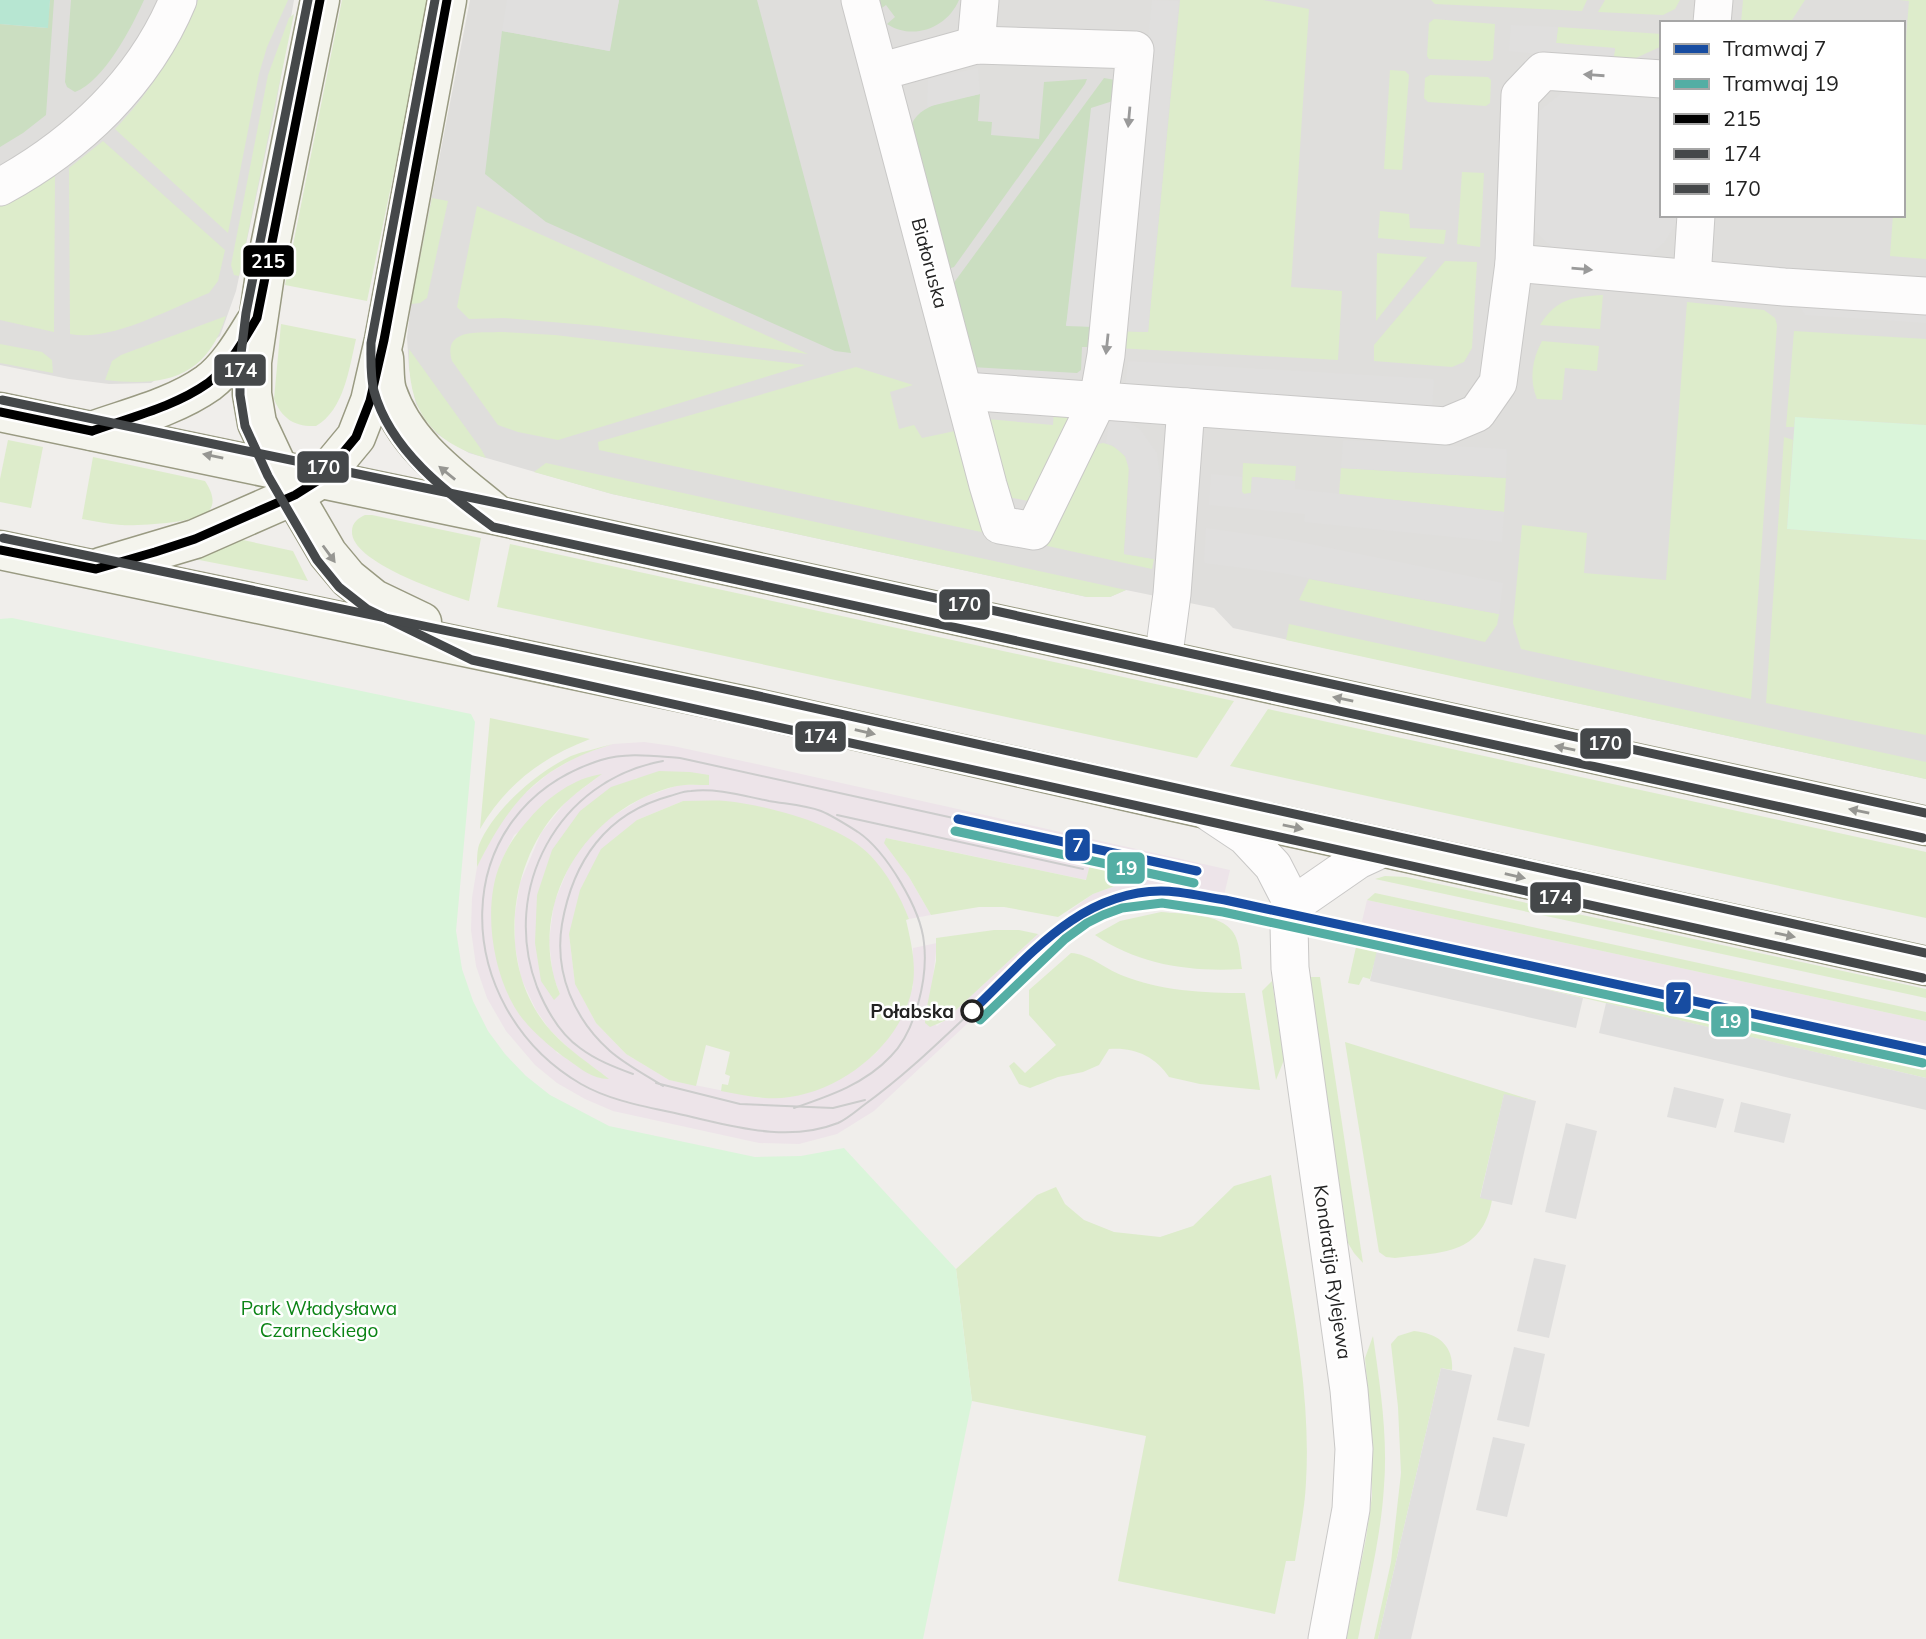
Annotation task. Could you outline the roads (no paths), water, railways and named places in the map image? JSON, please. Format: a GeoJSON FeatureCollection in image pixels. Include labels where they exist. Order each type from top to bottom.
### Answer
{"type":"FeatureCollection","features":[{"type":"Feature","properties":{"kind":"street"},"geometry":{"type":"LineString","coordinates":[[0,187],[58,149],[100,116],[138,72],[178,0]]}},
{"type":"Feature","properties":{"kind":"street"},"geometry":{"type":"LineString","coordinates":[[320,0],[257,318],[252,362],[252,394],[257,423],[299,481],[328,554],[348,578],[374,599],[475,648]]}},
{"type":"Feature","properties":{"kind":"street"},"geometry":{"type":"LineString","coordinates":[[96,569],[195,539],[299,481],[356,437],[370,401],[383,345],[447,0]]}},
{"type":"Feature","properties":{"kind":"street","name":"Białoruska"},"geometry":{"type":"LineString","coordinates":[[860,0],[1000,525],[1034,531],[1098,400]]}},
{"type":"Feature","properties":{"kind":"street"},"geometry":{"type":"LineString","coordinates":[[976,45],[980,0]]}},
{"type":"Feature","properties":{"kind":"street"},"geometry":{"type":"LineString","coordinates":[[1712,21],[1714,0]]}},
{"type":"Feature","properties":{"kind":"street"},"geometry":{"type":"LineString","coordinates":[[879,72],[976,45],[1135,50],[1106,355],[1098,400]]}},
{"type":"Feature","properties":{"kind":"street"},"geometry":{"type":"LineString","coordinates":[[964,391],[1446,426],[1477,413],[1498,383],[1514,264],[1520,95],[1543,71],[1660,79]]}},
{"type":"Feature","properties":{"kind":"street"},"geometry":{"type":"LineString","coordinates":[[1692,278],[1696,217]]}},
{"type":"Feature","properties":{"kind":"street"},"geometry":{"type":"LineString","coordinates":[[1514,264],[1926,296]]}},
{"type":"Feature","properties":{"kind":"street"},"geometry":{"type":"LineString","coordinates":[[92,431],[177,401],[209,382],[236,354],[257,318]]}},
{"type":"Feature","properties":{"kind":"street"},"geometry":{"type":"LineString","coordinates":[[383,345],[387,389],[410,435],[433,462],[499,516]]}},
{"type":"Feature","properties":{"kind":"street"},"geometry":{"type":"LineString","coordinates":[[1163,661],[1172,594],[1186,407]]}},
{"type":"Feature","properties":{"kind":"street"},"geometry":{"type":"LineString","coordinates":[[0,412],[92,431],[299,481],[499,516],[1926,826]]}},
{"type":"Feature","properties":{"kind":"street"},"geometry":{"type":"LineString","coordinates":[[0,550],[751,706],[1202,808],[1926,966]]}},
{"type":"Feature","properties":{"kind":"street"},"geometry":{"type":"LineString","coordinates":[[1202,808],[1245,836],[1273,866],[1293,905],[1358,860],[1386,847]]}},
{"type":"Feature","properties":{"kind":"street","name":"Kondratija Rylejewa"},"geometry":{"type":"LineString","coordinates":[[1293,905],[1289,925],[1290,968],[1346,1364],[1354,1449],[1351,1509],[1327,1639]]}},
{"type":"Feature","properties":{"kind":"tram line"},"geometry":{"type":"LineString","coordinates":[[958,819],[680,758],[621,756],[601,760],[549,785],[513,821],[490,864],[482,912],[488,961],[506,1008],[537,1050],[594,1091],[635,1104],[728,1125],[765,1131],[802,1132],[838,1123],[920,1060],[972,1011]]}},
{"type":"Feature","properties":{"kind":"tram line"},"geometry":{"type":"LineString","coordinates":[[633,1074],[586,1052],[566,1036],[554,1020],[537,987],[527,950],[526,913],[533,877],[547,844],[567,815],[594,791],[626,772],[663,761]]}},
{"type":"Feature","properties":{"kind":"tram line"},"geometry":{"type":"LineString","coordinates":[[663,1086],[610,1051],[586,1025],[577,1010],[564,977],[561,960],[560,942],[567,901],[584,860],[611,827],[628,814],[647,804],[686,792],[701,790],[730,793],[815,809],[858,832],[880,853],[900,882],[916,914],[924,943],[922,987],[913,1018],[900,1045],[881,1066],[858,1082],[794,1108]]}},
{"type":"Feature","properties":{"kind":"tram line"},"geometry":{"type":"LineString","coordinates":[[837,815],[1083,869]]}},
{"type":"Feature","properties":{"kind":"tram line","name":"7"},"geometry":{"type":"LineString","coordinates":[[958,819],[1197,871]]}},
{"type":"Feature","properties":{"kind":"tram line","name":"19"},"geometry":{"type":"LineString","coordinates":[[955,831],[1194,883]]}},
{"type":"Feature","properties":{"kind":"tram line","name":"7"},"geometry":{"type":"LineString","coordinates":[[972,1011],[1056,931],[1079,915],[1131,894],[1169,891],[1225,900],[1926,1051]]}},
{"type":"Feature","properties":{"kind":"tram line","name":"19"},"geometry":{"type":"LineString","coordinates":[[980,1020],[1065,939],[1087,923],[1122,908],[1162,903],[1223,912],[1923,1063]]}},
{"type":"Feature","properties":{"kind":"tram line"},"geometry":{"type":"LineString","coordinates":[[656,1083],[740,1104],[833,1108],[865,1100]]}},
{"type":"Feature","properties":{"kind":"place","name":"Połabska"},"geometry":{"type":"Point","coordinates":[972,1011]}},
{"type":"Feature","properties":{"kind":"park label","name":"Park Władysława Czarneckiego"},"geometry":{"type":"Point","coordinates":[319,1319]}}]}
